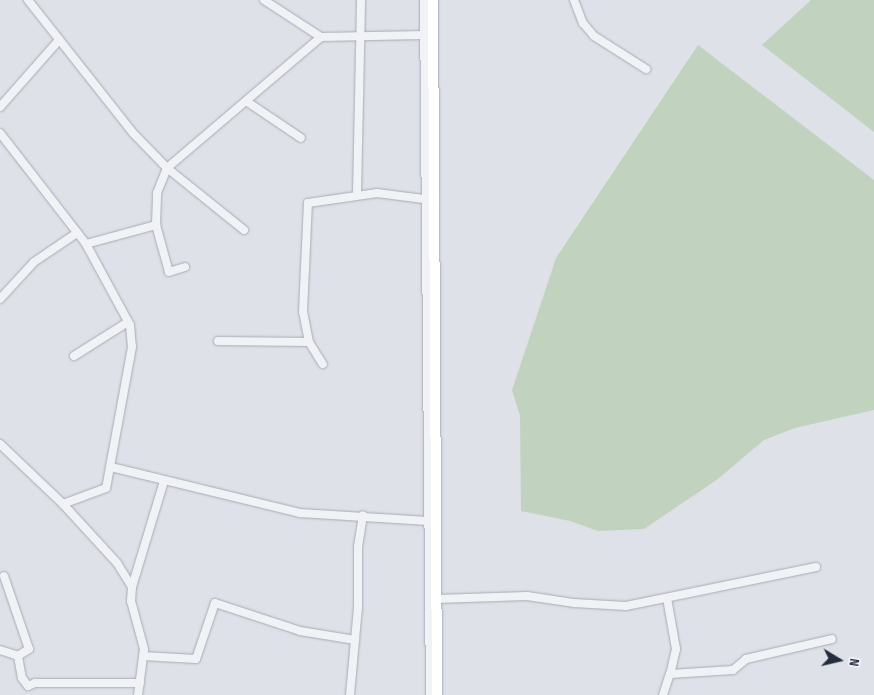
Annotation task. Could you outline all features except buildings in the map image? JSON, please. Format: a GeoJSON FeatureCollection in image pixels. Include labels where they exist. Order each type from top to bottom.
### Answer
{"type":"FeatureCollection","features":[{"type":"Feature","properties":{"kind":"main road"},"geometry":{"type":"LineString","coordinates":[[433,0],[437,695]]}},
{"type":"Feature","properties":{"kind":"street"},"geometry":{"type":"LineString","coordinates":[[28,0],[133,133],[167,168],[244,230]]}},
{"type":"Feature","properties":{"kind":"street"},"geometry":{"type":"LineString","coordinates":[[264,0],[321,37],[424,34]]}},
{"type":"Feature","properties":{"kind":"street"},"geometry":{"type":"LineString","coordinates":[[357,194],[361,0]]}},
{"type":"Feature","properties":{"kind":"street"},"geometry":{"type":"LineString","coordinates":[[424,0],[424,199],[430,695]]}},
{"type":"Feature","properties":{"kind":"street"},"geometry":{"type":"LineString","coordinates":[[574,0],[584,23],[594,36],[646,68]]}},
{"type":"Feature","properties":{"kind":"street"},"geometry":{"type":"LineString","coordinates":[[185,267],[169,272],[156,225],[157,193],[167,168],[321,37]]}},
{"type":"Feature","properties":{"kind":"street"},"geometry":{"type":"LineString","coordinates":[[0,107],[59,40]]}},
{"type":"Feature","properties":{"kind":"street"},"geometry":{"type":"LineString","coordinates":[[246,101],[301,138]]}},
{"type":"Feature","properties":{"kind":"street"},"geometry":{"type":"LineString","coordinates":[[0,133],[86,244],[128,322],[132,347],[106,488],[63,504]]}},
{"type":"Feature","properties":{"kind":"street"},"geometry":{"type":"LineString","coordinates":[[323,364],[310,342],[303,312],[308,203],[357,194],[424,199]]}},
{"type":"Feature","properties":{"kind":"street"},"geometry":{"type":"LineString","coordinates":[[86,244],[156,225]]}},
{"type":"Feature","properties":{"kind":"street"},"geometry":{"type":"LineString","coordinates":[[0,299],[34,262],[77,233]]}},
{"type":"Feature","properties":{"kind":"street"},"geometry":{"type":"LineString","coordinates":[[74,356],[128,322]]}},
{"type":"Feature","properties":{"kind":"street"},"geometry":{"type":"LineString","coordinates":[[218,341],[310,342]]}},
{"type":"Feature","properties":{"kind":"street"},"geometry":{"type":"LineString","coordinates":[[0,444],[63,504],[117,563],[132,587]]}},
{"type":"Feature","properties":{"kind":"street"},"geometry":{"type":"LineString","coordinates":[[111,467],[300,513],[428,521]]}},
{"type":"Feature","properties":{"kind":"street"},"geometry":{"type":"LineString","coordinates":[[138,695],[143,656],[131,601],[132,587],[164,481]]}},
{"type":"Feature","properties":{"kind":"street"},"geometry":{"type":"LineString","coordinates":[[350,695],[355,640],[358,547],[363,516]]}},
{"type":"Feature","properties":{"kind":"street"},"geometry":{"type":"LineString","coordinates":[[436,599],[527,596],[574,603],[626,606],[640,601],[667,598],[816,567]]}},
{"type":"Feature","properties":{"kind":"street"},"geometry":{"type":"LineString","coordinates":[[4,576],[29,649],[18,656]]}},
{"type":"Feature","properties":{"kind":"street"},"geometry":{"type":"LineString","coordinates":[[663,695],[676,649],[667,598]]}},
{"type":"Feature","properties":{"kind":"street"},"geometry":{"type":"LineString","coordinates":[[143,656],[196,659],[215,603],[300,631],[355,640]]}},
{"type":"Feature","properties":{"kind":"street"},"geometry":{"type":"LineString","coordinates":[[670,674],[733,670],[746,659],[832,639]]}},
{"type":"Feature","properties":{"kind":"street"},"geometry":{"type":"LineString","coordinates":[[0,650],[18,656]]}},
{"type":"Feature","properties":{"kind":"street"},"geometry":{"type":"LineString","coordinates":[[18,656],[22,678],[28,686],[35,683],[140,683]]}},
{"type":"Feature","properties":{"kind":"green space"},"geometry":{"type":"Polygon","coordinates":[[[811,0],[874,0],[874,132],[762,45],[811,0]]]}},
{"type":"Feature","properties":{"kind":"green space"},"geometry":{"type":"Polygon","coordinates":[[[698,45],[874,180],[874,410],[795,428],[764,440],[718,479],[644,529],[598,531],[570,521],[521,511],[520,416],[512,390],[556,258],[698,45]]]}}]}
